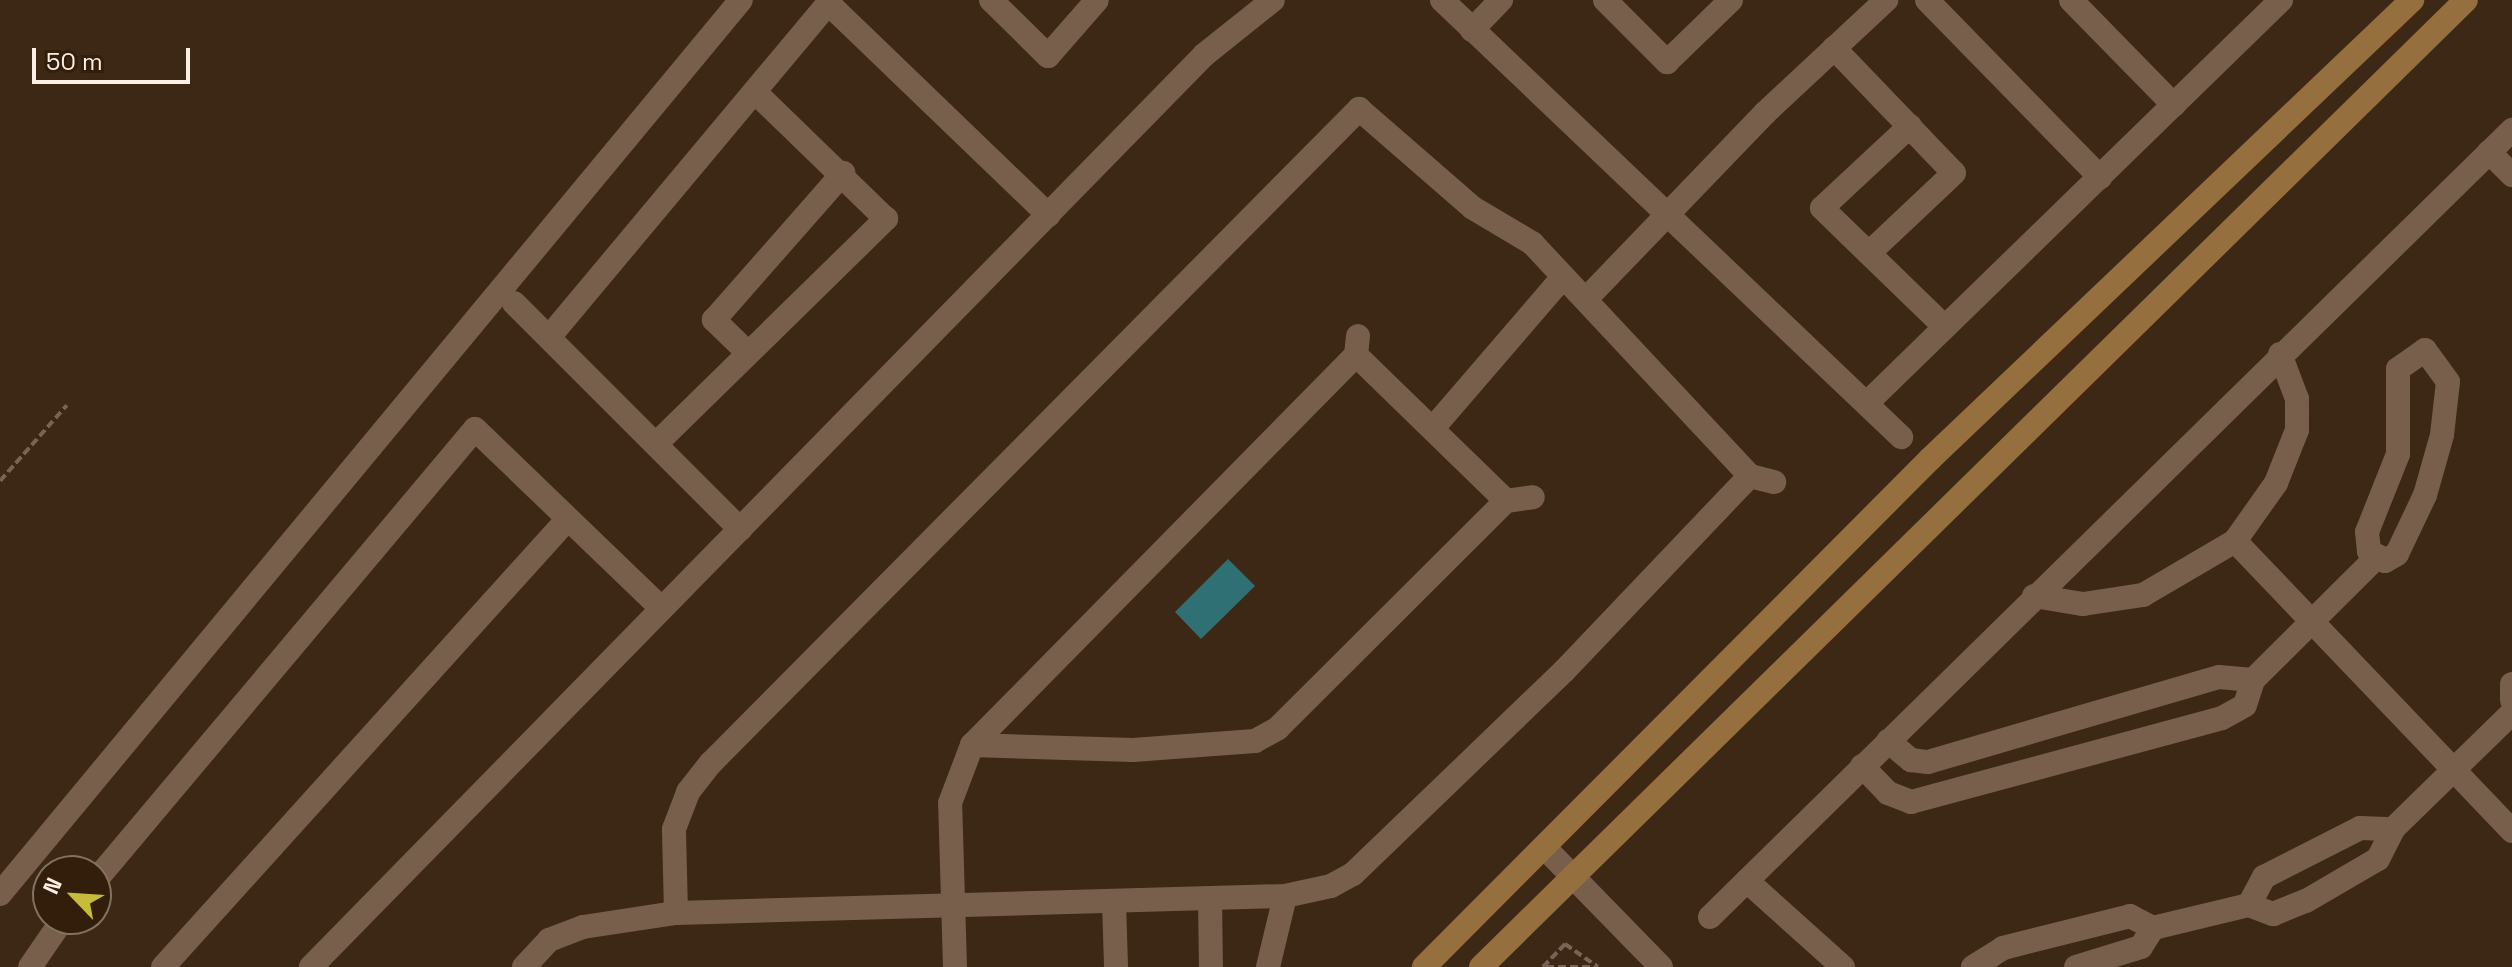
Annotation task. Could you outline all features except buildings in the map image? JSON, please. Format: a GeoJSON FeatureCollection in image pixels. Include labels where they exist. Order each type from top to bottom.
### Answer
{"type":"FeatureCollection","features":[{"type":"Feature","properties":{"kind":"street"},"geometry":{"type":"LineString","coordinates":[[0,894],[741,0]]}},
{"type":"Feature","properties":{"kind":"street"},"geometry":{"type":"LineString","coordinates":[[991,0],[1048,56],[1097,0]]}},
{"type":"Feature","properties":{"kind":"street"},"geometry":{"type":"LineString","coordinates":[[311,967],[1204,55],[1273,0]]}},
{"type":"Feature","properties":{"kind":"street"},"geometry":{"type":"LineString","coordinates":[[1442,0],[1670,213],[1901,437]]}},
{"type":"Feature","properties":{"kind":"street"},"geometry":{"type":"LineString","coordinates":[[1472,30],[1501,0]]}},
{"type":"Feature","properties":{"kind":"street"},"geometry":{"type":"LineString","coordinates":[[1621,5],[1667,62],[1731,0]]}},
{"type":"Feature","properties":{"kind":"street"},"geometry":{"type":"LineString","coordinates":[[1587,298],[1834,48],[1886,0]]}},
{"type":"Feature","properties":{"kind":"street"},"geometry":{"type":"LineString","coordinates":[[1927,0],[2100,177]]}},
{"type":"Feature","properties":{"kind":"street"},"geometry":{"type":"LineString","coordinates":[[2071,0],[2174,105]]}},
{"type":"Feature","properties":{"kind":"street"},"geometry":{"type":"LineString","coordinates":[[1867,403],[2281,0]]}},
{"type":"Feature","properties":{"kind":"street"},"geometry":{"type":"LineString","coordinates":[[1424,967],[1930,459],[2412,0]]}},
{"type":"Feature","properties":{"kind":"street"},"geometry":{"type":"LineString","coordinates":[[1481,967],[1961,488],[2466,0]]}},
{"type":"Feature","properties":{"kind":"street"},"geometry":{"type":"LineString","coordinates":[[550,336],[830,1],[1048,215]]}},
{"type":"Feature","properties":{"kind":"street"},"geometry":{"type":"LineString","coordinates":[[1834,48],[1954,173],[1869,253]]}},
{"type":"Feature","properties":{"kind":"street"},"geometry":{"type":"LineString","coordinates":[[659,441],[746,351],[886,219],[843,173],[755,92]]}},
{"type":"Feature","properties":{"kind":"street"},"geometry":{"type":"LineString","coordinates":[[676,913],[674,829],[688,792],[711,763],[1359,109],[1473,208],[1532,243],[1587,298],[1750,476],[1774,482]]}},
{"type":"Feature","properties":{"kind":"street"},"geometry":{"type":"LineString","coordinates":[[1910,126],[1822,208],[1945,327]]}},
{"type":"Feature","properties":{"kind":"street"},"geometry":{"type":"LineString","coordinates":[[1710,917],[2280,354],[2512,130]]}},
{"type":"Feature","properties":{"kind":"street"},"geometry":{"type":"LineString","coordinates":[[2489,152],[2512,175]]}},
{"type":"Feature","properties":{"kind":"street"},"geometry":{"type":"LineString","coordinates":[[746,351],[714,320],[843,173]]}},
{"type":"Feature","properties":{"kind":"street"},"geometry":{"type":"LineString","coordinates":[[1434,427],[1563,277]]}},
{"type":"Feature","properties":{"kind":"street"},"geometry":{"type":"LineString","coordinates":[[514,303],[659,441],[740,529]]}},
{"type":"Feature","properties":{"kind":"street"},"geometry":{"type":"LineString","coordinates":[[955,967],[950,803],[972,745],[1357,345],[1506,501]]}},
{"type":"Feature","properties":{"kind":"street"},"geometry":{"type":"LineString","coordinates":[[1862,766],[1888,793],[1911,802],[2222,718],[2245,705],[2253,680],[2310,618],[2378,556],[2397,554],[2436,463],[2448,382],[2425,350],[2398,369],[2398,454],[2366,539],[2378,556]]}},
{"type":"Feature","properties":{"kind":"street"},"geometry":{"type":"LineString","coordinates":[[2034,596],[2083,604],[2143,595],[2235,541],[2276,483],[2297,430],[2297,399],[2280,354]]}},
{"type":"Feature","properties":{"kind":"street"},"geometry":{"type":"LineString","coordinates":[[112,861],[475,429],[566,521],[661,608]]}},
{"type":"Feature","properties":{"kind":"street"},"geometry":{"type":"LineString","coordinates":[[524,967],[549,940],[583,927],[676,913],[953,908],[1285,896],[1353,874],[1750,476]]}},
{"type":"Feature","properties":{"kind":"street"},"geometry":{"type":"LineString","coordinates":[[972,745],[1133,750],[1255,741],[1278,728],[1506,501],[1533,497]]}},
{"type":"Feature","properties":{"kind":"street"},"geometry":{"type":"LineString","coordinates":[[163,967],[566,521]]}},
{"type":"Feature","properties":{"kind":"street"},"geometry":{"type":"LineString","coordinates":[[2235,541],[2512,831]]}},
{"type":"Feature","properties":{"kind":"street"},"geometry":{"type":"LineString","coordinates":[[1888,741],[1911,760],[1928,762],[2219,677],[2253,680]]}},
{"type":"Feature","properties":{"kind":"street"},"geometry":{"type":"LineString","coordinates":[[2512,684],[2512,700]]}},
{"type":"Feature","properties":{"kind":"street"},"geometry":{"type":"LineString","coordinates":[[1973,967],[2003,948],[2130,916],[2153,928],[2249,905],[2273,914],[2349,878],[2387,850],[2393,829],[2512,713]]}},
{"type":"Feature","properties":{"kind":"street"},"geometry":{"type":"LineString","coordinates":[[2249,905],[2264,877],[2360,828],[2393,829]]}},
{"type":"Feature","properties":{"kind":"street"},"geometry":{"type":"LineString","coordinates":[[1545,848],[1661,967]]}},
{"type":"Feature","properties":{"kind":"street"},"geometry":{"type":"LineString","coordinates":[[1747,881],[1843,967]]}},
{"type":"Feature","properties":{"kind":"street"},"geometry":{"type":"LineString","coordinates":[[1268,967],[1285,896]]}},
{"type":"Feature","properties":{"kind":"street"},"geometry":{"type":"LineString","coordinates":[[1210,899],[1211,967]]}},
{"type":"Feature","properties":{"kind":"street"},"geometry":{"type":"LineString","coordinates":[[1114,902],[1116,967]]}},
{"type":"Feature","properties":{"kind":"street"},"geometry":{"type":"LineString","coordinates":[[2076,967],[2141,947],[2153,928]]}},
{"type":"Feature","properties":{"kind":"street"},"geometry":{"type":"LineString","coordinates":[[30,967],[52,935]]}},
{"type":"Feature","properties":{"kind":"path"},"geometry":{"type":"LineString","coordinates":[[0,481],[67,405]]}},
{"type":"Feature","properties":{"kind":"path"},"geometry":{"type":"LineString","coordinates":[[1544,967],[1565,944],[1598,967]]}},
{"type":"Feature","properties":{"kind":"path"},"geometry":{"type":"LineString","coordinates":[[1544,967],[1590,967]]}},
{"type":"Feature","properties":{"kind":"water"},"geometry":{"type":"Polygon","coordinates":[[[1228,559],[1255,586],[1201,639],[1175,612],[1228,559]]]}}]}
